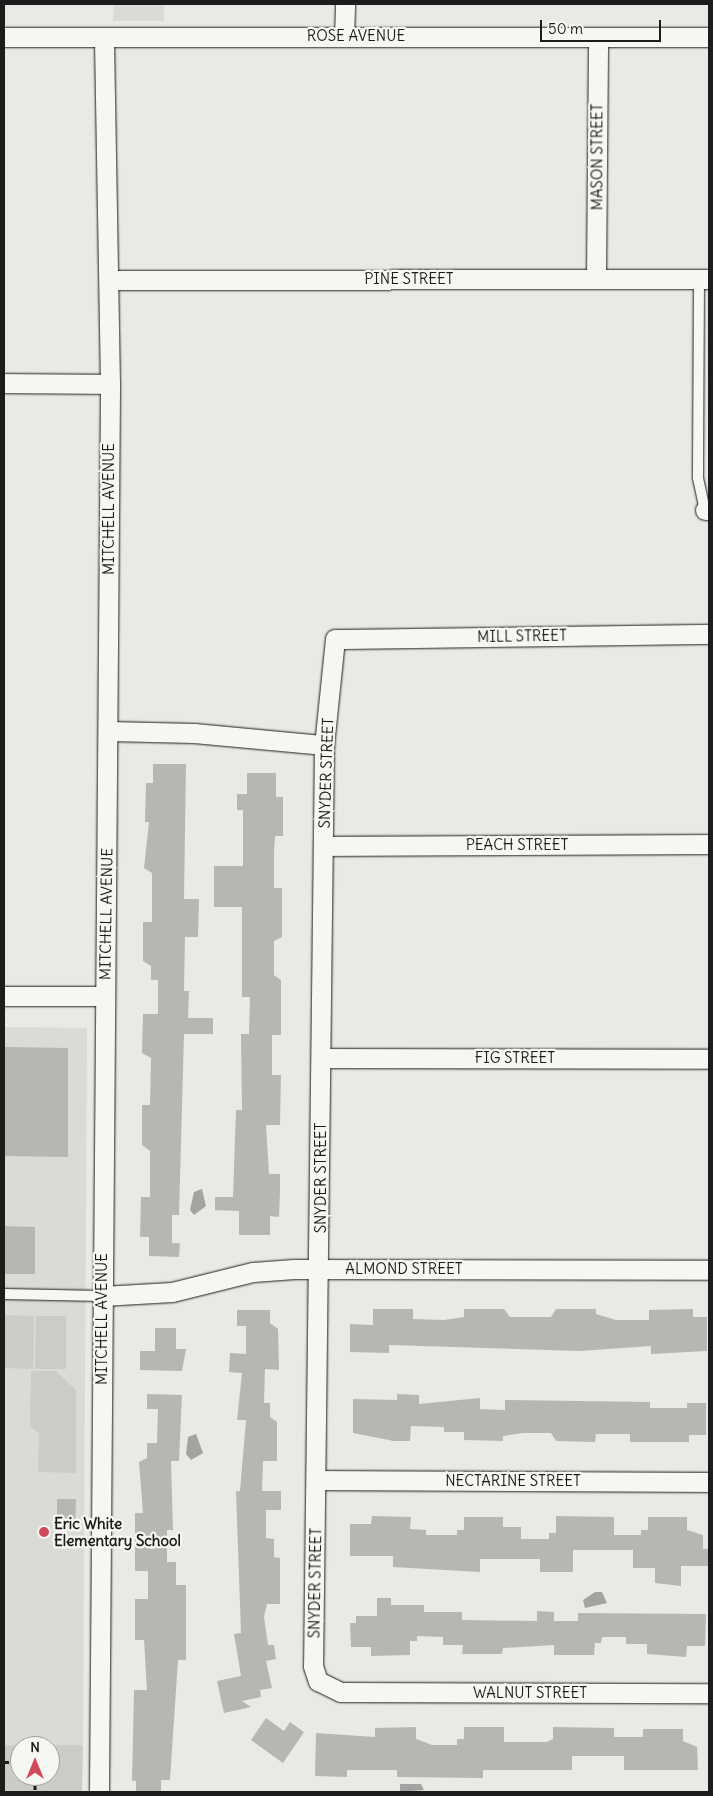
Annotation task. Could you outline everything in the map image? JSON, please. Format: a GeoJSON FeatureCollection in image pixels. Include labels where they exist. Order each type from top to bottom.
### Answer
{"type":"FeatureCollection","features":[{"type":"Feature","properties":{"kind":"street"},"geometry":{"type":"LineString","coordinates":[[344,36],[345,4]]}},
{"type":"Feature","properties":{"kind":"street","name":"ROSE AVENUE"},"geometry":{"type":"LineString","coordinates":[[4,37],[709,37]]}},
{"type":"Feature","properties":{"kind":"street","name":"MITCHELL AVENUE"},"geometry":{"type":"LineString","coordinates":[[98,1792],[110,384],[104,37]]}},
{"type":"Feature","properties":{"kind":"street","name":"MASON STREET"},"geometry":{"type":"LineString","coordinates":[[596,278],[598,37]]}},
{"type":"Feature","properties":{"kind":"street","name":"PINE STREET"},"geometry":{"type":"LineString","coordinates":[[109,280],[704,279]]}},
{"type":"Feature","properties":{"kind":"street"},"geometry":{"type":"LineString","coordinates":[[4,383],[110,384]]}},
{"type":"Feature","properties":{"kind":"street","name":"MILL STREET"},"geometry":{"type":"LineString","coordinates":[[336,639],[709,634]]}},
{"type":"Feature","properties":{"kind":"street","name":"SNYDER STREET"},"geometry":{"type":"LineString","coordinates":[[336,639],[324,745],[320,1269],[313,1666],[324,1686],[351,1692]]}},
{"type":"Feature","properties":{"kind":"street"},"geometry":{"type":"LineString","coordinates":[[108,731],[194,733],[324,745]]}},
{"type":"Feature","properties":{"kind":"street","name":"PEACH STREET"},"geometry":{"type":"LineString","coordinates":[[324,846],[709,844]]}},
{"type":"Feature","properties":{"kind":"street"},"geometry":{"type":"LineString","coordinates":[[4,996],[105,996]]}},
{"type":"Feature","properties":{"kind":"street","name":"FIG STREET"},"geometry":{"type":"LineString","coordinates":[[322,1058],[709,1059]]}},
{"type":"Feature","properties":{"kind":"street","name":"ALMOND STREET"},"geometry":{"type":"LineString","coordinates":[[102,1296],[157,1294],[253,1272],[320,1269],[709,1270]]}},
{"type":"Feature","properties":{"kind":"street","name":"NECTARINE STREET"},"geometry":{"type":"LineString","coordinates":[[317,1480],[709,1482]]}},
{"type":"Feature","properties":{"kind":"street","name":"WALNUT STREET"},"geometry":{"type":"LineString","coordinates":[[351,1692],[709,1693]]}},
{"type":"Feature","properties":{"kind":"lane"},"geometry":{"type":"LineString","coordinates":[[704,279],[698,478],[707,510]]}},
{"type":"Feature","properties":{"kind":"lane"},"geometry":{"type":"LineString","coordinates":[[4,1294],[102,1296]]}},
{"type":"Feature","properties":{"kind":"shaded area"},"geometry":{"type":"Polygon","coordinates":[[[114,4],[164,4],[164,21],[113,21],[114,4]]]}},
{"type":"Feature","properties":{"kind":"shaded area","name":"Eric White Elementary School"},"geometry":{"type":"Polygon","coordinates":[[[4,1027],[87,1028],[83,1745],[60,1745],[60,1736],[10,1736],[10,1745],[4,1745],[4,1027]]]}},
{"type":"Feature","properties":{"kind":"shaded area"},"geometry":{"type":"Polygon","coordinates":[[[202,1189],[206,1206],[194,1215],[190,1210],[194,1192],[202,1189]]]}},
{"type":"Feature","properties":{"kind":"shaded area"},"geometry":{"type":"Polygon","coordinates":[[[4,1315],[34,1316],[33,1369],[4,1368],[4,1315]]]}},
{"type":"Feature","properties":{"kind":"shaded area"},"geometry":{"type":"Polygon","coordinates":[[[36,1316],[66,1316],[66,1369],[35,1369],[36,1316]]]}},
{"type":"Feature","properties":{"kind":"shaded area"},"geometry":{"type":"Polygon","coordinates":[[[31,1371],[56,1371],[76,1390],[76,1473],[38,1472],[39,1434],[30,1426],[31,1371]]]}},
{"type":"Feature","properties":{"kind":"shaded area"},"geometry":{"type":"Polygon","coordinates":[[[196,1434],[203,1453],[191,1460],[186,1454],[188,1437],[196,1434]]]}},
{"type":"Feature","properties":{"kind":"shaded area"},"geometry":{"type":"Polygon","coordinates":[[[595,1592],[602,1592],[607,1603],[585,1608],[583,1600],[595,1592]]]}},
{"type":"Feature","properties":{"kind":"shaded area"},"geometry":{"type":"Polygon","coordinates":[[[4,1745],[10,1745],[10,1786],[60,1786],[60,1745],[83,1745],[82,1792],[4,1792],[4,1745]]]}},
{"type":"Feature","properties":{"kind":"shaded area"},"geometry":{"type":"Polygon","coordinates":[[[400,1784],[421,1784],[424,1790],[400,1792],[400,1784]]]}},
{"type":"Feature","properties":{"kind":"building"},"geometry":{"type":"Polygon","coordinates":[[[153,764],[186,764],[184,899],[199,899],[198,937],[185,937],[184,991],[189,991],[188,1018],[213,1018],[213,1034],[184,1034],[179,1215],[172,1215],[172,1243],[180,1243],[179,1257],[149,1256],[149,1237],[140,1237],[141,1197],[150,1197],[150,1151],[142,1145],[142,1105],[150,1105],[151,1058],[142,1053],[143,1014],[158,1014],[158,980],[151,980],[151,966],[143,961],[143,922],[152,922],[152,873],[144,868],[149,822],[145,822],[146,783],[153,783],[153,764]]]}},
{"type":"Feature","properties":{"kind":"building"},"geometry":{"type":"Polygon","coordinates":[[[247,773],[276,773],[276,797],[283,797],[283,836],[275,836],[274,853],[274,888],[282,888],[282,937],[274,941],[274,975],[281,980],[281,1035],[272,1035],[272,1075],[281,1075],[280,1125],[266,1125],[269,1174],[280,1174],[280,1191],[279,1217],[270,1216],[270,1235],[239,1235],[239,1211],[215,1210],[215,1197],[233,1197],[236,1110],[242,1110],[241,1034],[249,1034],[250,997],[242,997],[242,907],[214,907],[214,866],[243,866],[243,810],[237,810],[237,794],[247,794],[247,773]]]}},
{"type":"Feature","properties":{"kind":"building"},"geometry":{"type":"Polygon","coordinates":[[[4,1047],[68,1048],[68,1157],[4,1156],[4,1047]]]}},
{"type":"Feature","properties":{"kind":"building"},"geometry":{"type":"Polygon","coordinates":[[[4,1226],[35,1227],[35,1274],[4,1274],[4,1226]]]}},
{"type":"Feature","properties":{"kind":"building"},"geometry":{"type":"Polygon","coordinates":[[[373,1309],[413,1309],[413,1319],[444,1320],[464,1317],[464,1309],[504,1309],[510,1317],[551,1317],[556,1309],[596,1309],[596,1314],[616,1320],[649,1320],[649,1310],[693,1309],[693,1317],[707,1317],[707,1351],[651,1354],[651,1346],[579,1351],[389,1345],[389,1353],[350,1352],[350,1324],[373,1325],[373,1309]]]}},
{"type":"Feature","properties":{"kind":"building"},"geometry":{"type":"Polygon","coordinates":[[[237,1310],[270,1310],[270,1323],[278,1329],[279,1370],[265,1369],[264,1403],[270,1403],[270,1417],[277,1422],[277,1461],[263,1461],[262,1491],[281,1491],[281,1510],[266,1510],[266,1538],[274,1539],[274,1557],[280,1558],[280,1604],[267,1604],[264,1617],[268,1645],[274,1645],[276,1659],[266,1661],[272,1688],[260,1690],[261,1697],[242,1701],[251,1707],[224,1713],[217,1681],[241,1676],[234,1634],[241,1633],[236,1491],[240,1491],[246,1420],[237,1420],[242,1373],[229,1372],[230,1353],[246,1354],[246,1326],[237,1326],[237,1310]]]}},
{"type":"Feature","properties":{"kind":"building"},"geometry":{"type":"Polygon","coordinates":[[[155,1328],[176,1328],[176,1349],[186,1349],[182,1371],[140,1370],[140,1351],[155,1351],[155,1328]]]}},
{"type":"Feature","properties":{"kind":"building"},"geometry":{"type":"Polygon","coordinates":[[[147,1394],[182,1395],[179,1461],[171,1461],[173,1530],[167,1530],[167,1562],[176,1562],[176,1585],[186,1585],[186,1660],[178,1660],[170,1780],[161,1780],[161,1792],[136,1792],[136,1781],[132,1781],[134,1690],[147,1690],[144,1640],[135,1640],[135,1599],[148,1599],[148,1571],[135,1571],[135,1513],[143,1513],[139,1462],[147,1458],[147,1443],[157,1443],[158,1409],[147,1409],[147,1394]]]}},
{"type":"Feature","properties":{"kind":"building"},"geometry":{"type":"Polygon","coordinates":[[[397,1394],[419,1395],[419,1404],[480,1398],[480,1409],[505,1410],[505,1400],[650,1402],[650,1408],[687,1408],[687,1403],[706,1403],[706,1435],[689,1435],[689,1442],[630,1442],[630,1434],[596,1434],[595,1442],[556,1441],[551,1433],[523,1433],[503,1436],[503,1441],[464,1440],[464,1432],[444,1432],[444,1427],[411,1426],[410,1441],[394,1441],[353,1433],[353,1399],[397,1400],[397,1394]]]}},
{"type":"Feature","properties":{"kind":"building"},"geometry":{"type":"Polygon","coordinates":[[[57,1499],[76,1499],[75,1529],[57,1529],[57,1499]]]}},
{"type":"Feature","properties":{"kind":"building"},"geometry":{"type":"Polygon","coordinates":[[[372,1516],[411,1517],[410,1529],[426,1530],[426,1535],[457,1535],[457,1530],[464,1530],[464,1517],[503,1517],[503,1527],[521,1527],[521,1539],[549,1539],[549,1533],[556,1533],[556,1516],[614,1517],[614,1535],[641,1535],[641,1530],[648,1530],[648,1517],[687,1517],[687,1530],[703,1535],[703,1549],[709,1549],[709,1566],[681,1566],[681,1586],[655,1583],[655,1568],[633,1568],[633,1550],[573,1550],[573,1572],[540,1572],[540,1559],[480,1559],[480,1572],[393,1567],[393,1556],[350,1556],[350,1524],[371,1524],[372,1516]]]}},
{"type":"Feature","properties":{"kind":"building"},"geometry":{"type":"Polygon","coordinates":[[[377,1598],[391,1598],[391,1605],[424,1605],[424,1612],[462,1612],[462,1620],[537,1621],[537,1611],[554,1612],[554,1621],[578,1621],[578,1613],[706,1614],[705,1646],[687,1646],[686,1657],[647,1654],[647,1644],[626,1644],[626,1637],[602,1637],[601,1643],[595,1643],[594,1655],[554,1655],[554,1645],[503,1648],[502,1654],[462,1654],[463,1645],[443,1645],[443,1637],[417,1636],[417,1641],[410,1641],[410,1655],[371,1656],[371,1647],[351,1647],[350,1623],[356,1623],[356,1616],[377,1616],[377,1598]]]}},
{"type":"Feature","properties":{"kind":"building"},"geometry":{"type":"Polygon","coordinates":[[[266,1718],[284,1731],[290,1722],[304,1732],[283,1763],[251,1740],[266,1718]]]}},
{"type":"Feature","properties":{"kind":"building"},"geometry":{"type":"Polygon","coordinates":[[[416,1727],[416,1739],[432,1745],[457,1745],[457,1739],[464,1739],[464,1727],[504,1727],[504,1742],[547,1742],[553,1739],[553,1727],[614,1728],[614,1737],[643,1737],[643,1729],[683,1729],[683,1741],[697,1747],[698,1770],[624,1770],[624,1756],[572,1756],[572,1770],[483,1770],[483,1778],[397,1777],[397,1770],[347,1770],[347,1777],[315,1776],[316,1733],[375,1737],[375,1728],[416,1727]]]}},
{"type":"Feature","properties":{"kind":"place","name":"Eric White Elementary School"},"geometry":{"type":"Point","coordinates":[44,1532]}}]}
